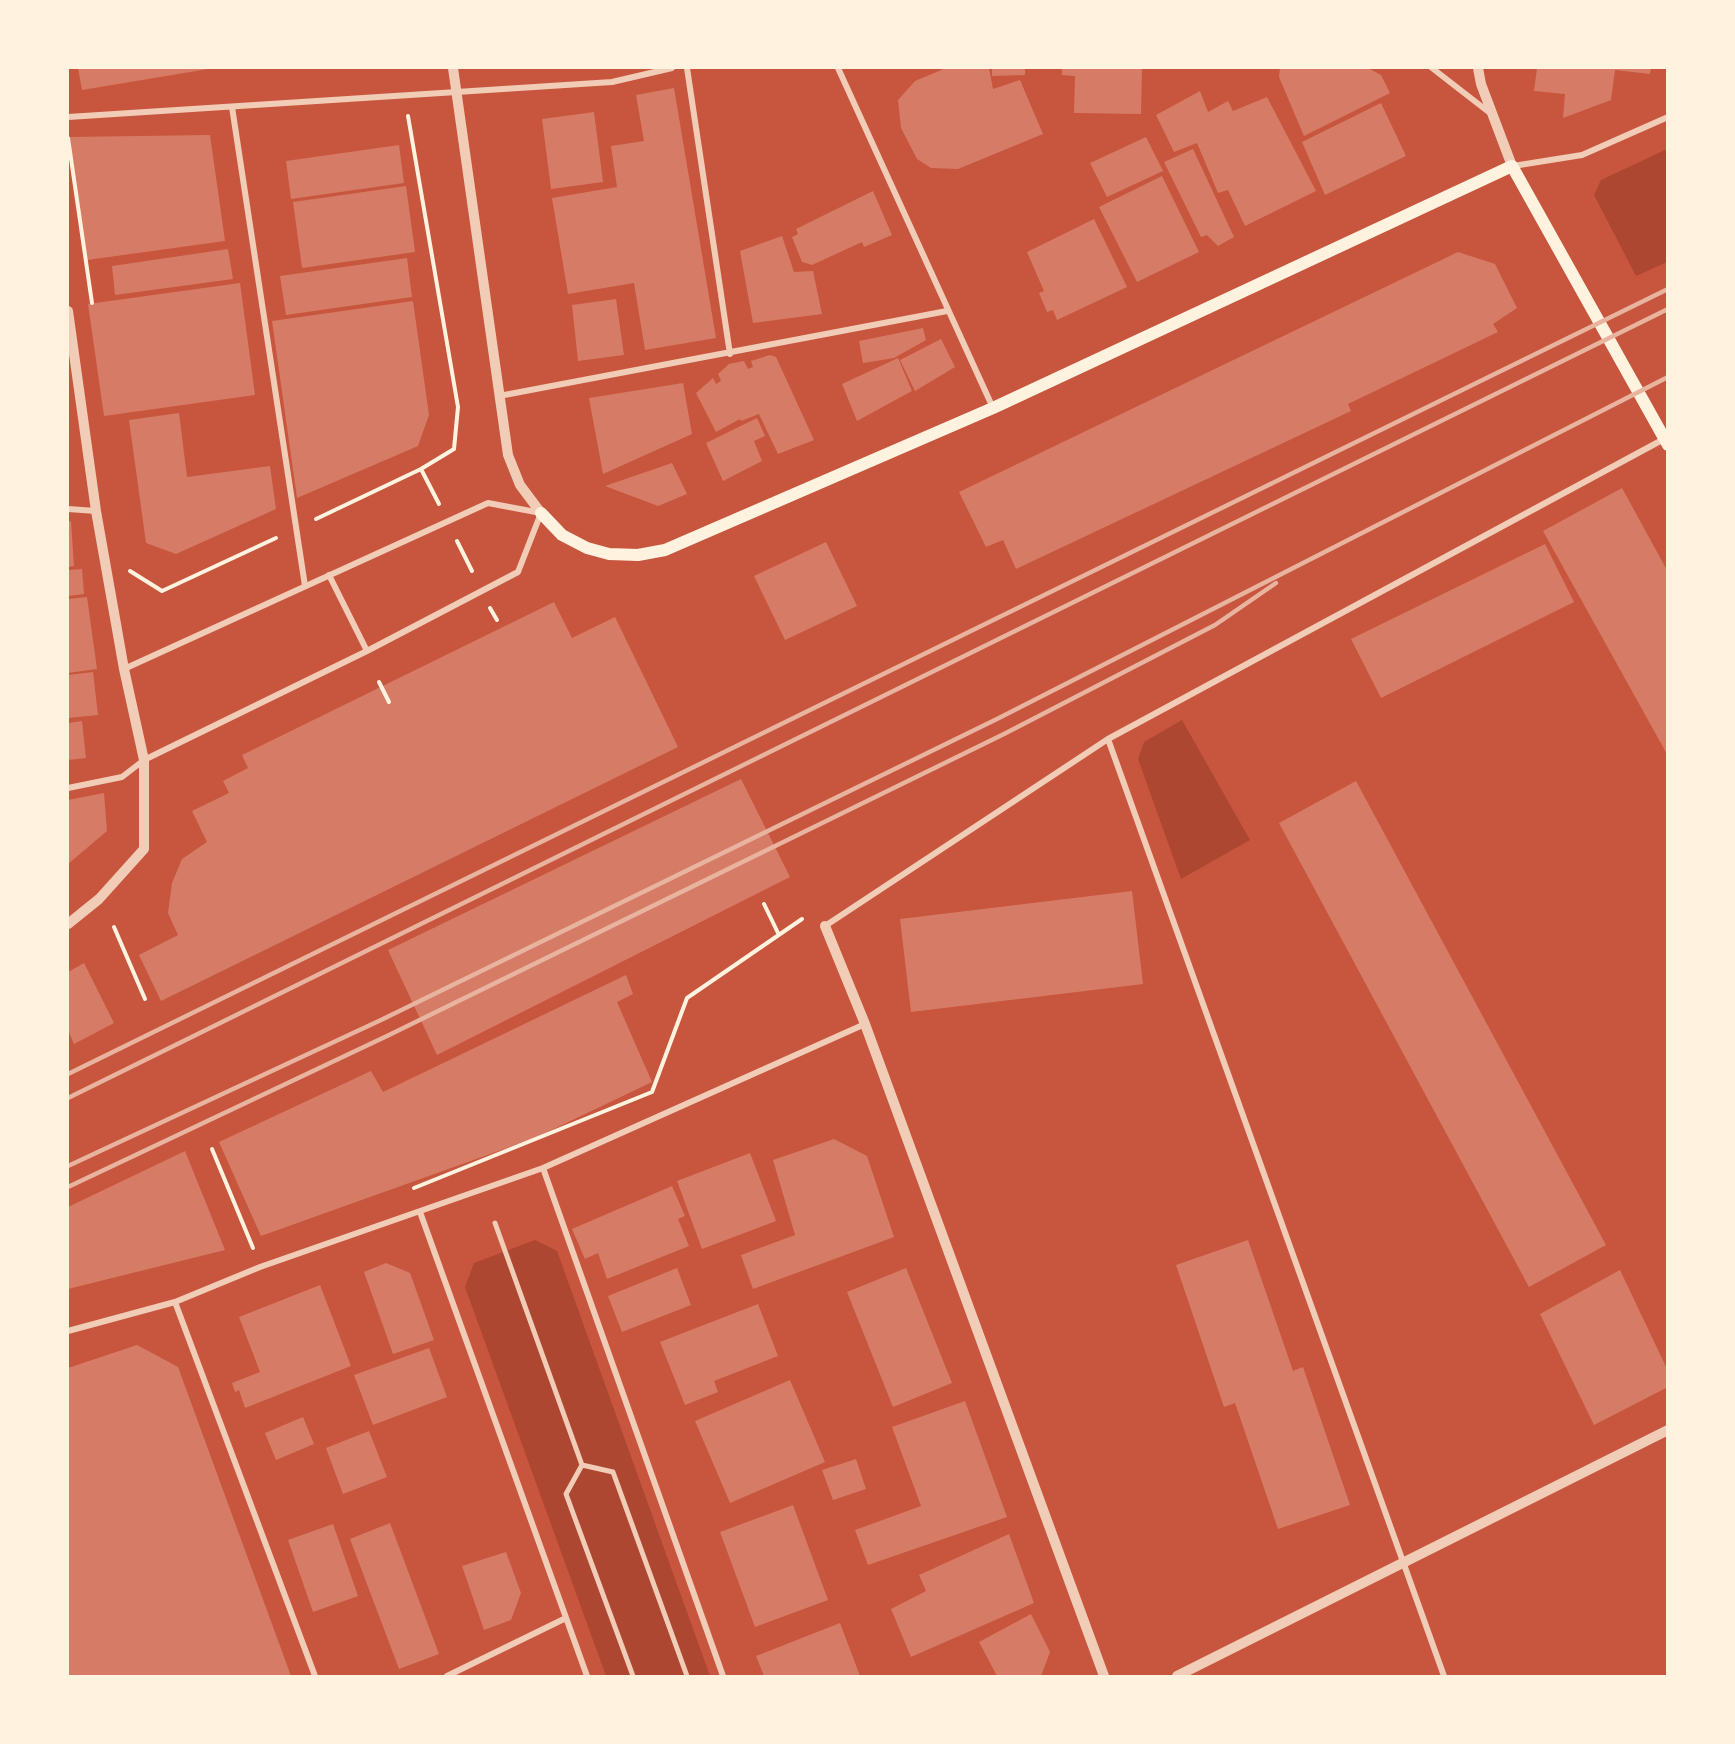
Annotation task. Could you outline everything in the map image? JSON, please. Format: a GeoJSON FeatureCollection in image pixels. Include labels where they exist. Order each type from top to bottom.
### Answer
{"type":"FeatureCollection","features":[{"type":"Feature","properties":{"kind":"main road"},"geometry":{"type":"LineString","coordinates":[[541,513],[562,535],[587,548],[609,554],[638,555],[665,550],[993,408],[1512,166],[1666,442]]}},
{"type":"Feature","properties":{"kind":"street"},"geometry":{"type":"LineString","coordinates":[[453,68],[508,455],[520,485],[541,513]]}},
{"type":"Feature","properties":{"kind":"street"},"geometry":{"type":"LineString","coordinates":[[68,117],[612,82],[672,68]]}},
{"type":"Feature","properties":{"kind":"street"},"geometry":{"type":"LineString","coordinates":[[687,68],[730,354]]}},
{"type":"Feature","properties":{"kind":"street"},"geometry":{"type":"LineString","coordinates":[[838,68],[993,408]]}},
{"type":"Feature","properties":{"kind":"street"},"geometry":{"type":"LineString","coordinates":[[1432,68],[1491,113]]}},
{"type":"Feature","properties":{"kind":"street"},"geometry":{"type":"LineString","coordinates":[[1479,68],[1481,84],[1512,166],[1582,155],[1668,117]]}},
{"type":"Feature","properties":{"kind":"street"},"geometry":{"type":"LineString","coordinates":[[232,107],[305,586]]}},
{"type":"Feature","properties":{"kind":"street"},"geometry":{"type":"LineString","coordinates":[[68,311],[96,511],[124,669],[144,760],[144,849],[99,899],[68,924]]}},
{"type":"Feature","properties":{"kind":"street"},"geometry":{"type":"LineString","coordinates":[[499,397],[947,311]]}},
{"type":"Feature","properties":{"kind":"street"},"geometry":{"type":"LineString","coordinates":[[1104,1677],[866,1024],[825,926],[1108,739],[1666,442]]}},
{"type":"Feature","properties":{"kind":"street"},"geometry":{"type":"LineString","coordinates":[[124,669],[488,503],[541,513]]}},
{"type":"Feature","properties":{"kind":"street"},"geometry":{"type":"LineString","coordinates":[[68,509],[96,511]]}},
{"type":"Feature","properties":{"kind":"street"},"geometry":{"type":"LineString","coordinates":[[68,788],[122,777],[144,760],[367,651],[518,572],[541,513]]}},
{"type":"Feature","properties":{"kind":"street"},"geometry":{"type":"LineString","coordinates":[[329,575],[367,651]]}},
{"type":"Feature","properties":{"kind":"street"},"geometry":{"type":"LineString","coordinates":[[1108,739],[1444,1677]]}},
{"type":"Feature","properties":{"kind":"street"},"geometry":{"type":"LineString","coordinates":[[68,1331],[175,1302],[260,1267],[543,1168],[866,1024]]}},
{"type":"Feature","properties":{"kind":"street"},"geometry":{"type":"LineString","coordinates":[[543,1168],[723,1677]]}},
{"type":"Feature","properties":{"kind":"street"},"geometry":{"type":"LineString","coordinates":[[420,1212],[587,1677]]}},
{"type":"Feature","properties":{"kind":"street"},"geometry":{"type":"LineString","coordinates":[[495,1223],[582,1465],[566,1494],[633,1677]]}},
{"type":"Feature","properties":{"kind":"street"},"geometry":{"type":"LineString","coordinates":[[175,1302],[315,1677]]}},
{"type":"Feature","properties":{"kind":"street"},"geometry":{"type":"LineString","coordinates":[[1177,1677],[1667,1431]]}},
{"type":"Feature","properties":{"kind":"street"},"geometry":{"type":"LineString","coordinates":[[582,1465],[614,1472],[687,1677]]}},
{"type":"Feature","properties":{"kind":"street"},"geometry":{"type":"LineString","coordinates":[[447,1677],[566,1618]]}},
{"type":"Feature","properties":{"kind":"path"},"geometry":{"type":"LineString","coordinates":[[162,591],[421,469],[454,449],[458,406],[405,96]]}},
{"type":"Feature","properties":{"kind":"path"},"geometry":{"type":"LineString","coordinates":[[421,469],[497,620]]}},
{"type":"Feature","properties":{"kind":"path"},"geometry":{"type":"LineString","coordinates":[[379,682],[389,702]]}},
{"type":"Feature","properties":{"kind":"path"},"geometry":{"type":"LineString","coordinates":[[764,904],[779,935]]}},
{"type":"Feature","properties":{"kind":"path"},"geometry":{"type":"LineString","coordinates":[[403,1192],[479,1164],[652,1092],[687,998],[807,916]]}},
{"type":"Feature","properties":{"kind":"path"},"geometry":{"type":"LineString","coordinates":[[114,927],[145,999]]}},
{"type":"Feature","properties":{"kind":"path"},"geometry":{"type":"LineString","coordinates":[[212,1149],[260,1267]]}},
{"type":"Feature","properties":{"kind":"path"},"geometry":{"type":"LineString","coordinates":[[253,1247],[263,1244]]}},
{"type":"Feature","properties":{"kind":"shaded area"},"geometry":{"type":"Polygon","coordinates":[[[1667,149],[1667,262],[1636,276],[1594,195],[1601,180],[1667,149]]]}},
{"type":"Feature","properties":{"kind":"shaded area"},"geometry":{"type":"Polygon","coordinates":[[[1182,720],[1250,840],[1181,879],[1138,759],[1144,742],[1182,720]]]}},
{"type":"Feature","properties":{"kind":"shaded area"},"geometry":{"type":"Polygon","coordinates":[[[535,1240],[557,1251],[710,1676],[606,1676],[465,1287],[474,1263],[535,1240]]]}},
{"type":"Feature","properties":{"kind":"building"},"geometry":{"type":"Polygon","coordinates":[[[78,68],[208,68],[208,69],[82,90],[78,68]]]}},
{"type":"Feature","properties":{"kind":"building"},"geometry":{"type":"Polygon","coordinates":[[[946,68],[989,68],[993,89],[1020,80],[1043,134],[958,169],[931,168],[917,159],[901,128],[898,100],[915,81],[946,68]]]}},
{"type":"Feature","properties":{"kind":"building"},"geometry":{"type":"Polygon","coordinates":[[[992,68],[1025,68],[1025,75],[992,76],[992,68]]]}},
{"type":"Feature","properties":{"kind":"building"},"geometry":{"type":"Polygon","coordinates":[[[1062,68],[1142,68],[1141,114],[1074,113],[1075,76],[1062,75],[1062,68]]]}},
{"type":"Feature","properties":{"kind":"building"},"geometry":{"type":"Polygon","coordinates":[[[1280,68],[1368,68],[1381,75],[1390,93],[1304,136],[1279,77],[1280,68]]]}},
{"type":"Feature","properties":{"kind":"building"},"geometry":{"type":"Polygon","coordinates":[[[1537,68],[1651,68],[1650,74],[1615,70],[1611,100],[1563,118],[1565,94],[1534,91],[1537,68]]]}},
{"type":"Feature","properties":{"kind":"building"},"geometry":{"type":"Polygon","coordinates":[[[674,88],[716,338],[645,350],[634,283],[568,294],[552,198],[617,187],[611,146],[644,141],[636,95],[674,88]]]}},
{"type":"Feature","properties":{"kind":"building"},"geometry":{"type":"Polygon","coordinates":[[[1200,91],[1208,112],[1228,101],[1233,111],[1267,97],[1316,191],[1245,226],[1228,190],[1218,193],[1197,143],[1174,152],[1156,115],[1200,91]]]}},
{"type":"Feature","properties":{"kind":"building"},"geometry":{"type":"Polygon","coordinates":[[[1381,103],[1406,156],[1325,195],[1302,142],[1381,103]]]}},
{"type":"Feature","properties":{"kind":"building"},"geometry":{"type":"Polygon","coordinates":[[[594,112],[603,182],[551,189],[542,119],[594,112]]]}},
{"type":"Feature","properties":{"kind":"building"},"geometry":{"type":"Polygon","coordinates":[[[210,135],[225,241],[87,260],[69,137],[210,135]]]}},
{"type":"Feature","properties":{"kind":"building"},"geometry":{"type":"Polygon","coordinates":[[[1146,137],[1163,171],[1107,197],[1090,163],[1146,137]]]}},
{"type":"Feature","properties":{"kind":"building"},"geometry":{"type":"Polygon","coordinates":[[[399,145],[404,183],[291,199],[286,161],[399,145]]]}},
{"type":"Feature","properties":{"kind":"building"},"geometry":{"type":"Polygon","coordinates":[[[1193,149],[1234,237],[1218,246],[1207,235],[1201,237],[1164,162],[1193,149]]]}},
{"type":"Feature","properties":{"kind":"building"},"geometry":{"type":"Polygon","coordinates":[[[1162,176],[1199,252],[1137,282],[1099,207],[1162,176]]]}},
{"type":"Feature","properties":{"kind":"building"},"geometry":{"type":"Polygon","coordinates":[[[406,186],[415,252],[302,268],[293,202],[406,186]]]}},
{"type":"Feature","properties":{"kind":"building"},"geometry":{"type":"Polygon","coordinates":[[[873,191],[892,235],[864,247],[862,242],[812,265],[802,262],[792,237],[798,234],[796,229],[873,191]]]}},
{"type":"Feature","properties":{"kind":"building"},"geometry":{"type":"Polygon","coordinates":[[[1094,219],[1127,287],[1057,320],[1053,310],[1047,312],[1039,293],[1044,291],[1027,252],[1094,219]]]}},
{"type":"Feature","properties":{"kind":"building"},"geometry":{"type":"Polygon","coordinates":[[[782,236],[794,272],[813,271],[822,314],[753,323],[740,251],[782,236]]]}},
{"type":"Feature","properties":{"kind":"building"},"geometry":{"type":"Polygon","coordinates":[[[228,249],[233,279],[115,295],[112,266],[228,249]]]}},
{"type":"Feature","properties":{"kind":"building"},"geometry":{"type":"Polygon","coordinates":[[[1458,252],[1495,264],[1517,308],[1493,324],[1498,332],[1348,404],[1351,411],[1016,569],[1003,540],[986,547],[959,492],[1458,252]]]}},
{"type":"Feature","properties":{"kind":"building"},"geometry":{"type":"Polygon","coordinates":[[[407,258],[412,297],[286,315],[280,276],[407,258]]]}},
{"type":"Feature","properties":{"kind":"building"},"geometry":{"type":"Polygon","coordinates":[[[240,283],[255,395],[104,416],[88,304],[240,283]]]}},
{"type":"Feature","properties":{"kind":"building"},"geometry":{"type":"Polygon","coordinates":[[[616,299],[624,355],[578,361],[572,305],[616,299]]]}},
{"type":"Feature","properties":{"kind":"building"},"geometry":{"type":"Polygon","coordinates":[[[413,301],[429,415],[418,446],[297,498],[272,321],[413,301]]]}},
{"type":"Feature","properties":{"kind":"building"},"geometry":{"type":"Polygon","coordinates":[[[923,328],[926,340],[894,358],[863,363],[859,341],[923,328]]]}},
{"type":"Feature","properties":{"kind":"building"},"geometry":{"type":"Polygon","coordinates":[[[941,339],[955,367],[915,391],[900,360],[941,339]]]}},
{"type":"Feature","properties":{"kind":"building"},"geometry":{"type":"Polygon","coordinates":[[[770,355],[776,357],[814,440],[778,454],[759,414],[741,421],[740,419],[716,432],[696,393],[713,378],[716,384],[721,381],[718,374],[729,364],[744,361],[748,369],[753,367],[751,361],[770,355]]]}},
{"type":"Feature","properties":{"kind":"building"},"geometry":{"type":"Polygon","coordinates":[[[898,358],[912,391],[857,421],[842,384],[898,358]]]}},
{"type":"Feature","properties":{"kind":"building"},"geometry":{"type":"Polygon","coordinates":[[[683,383],[692,434],[603,474],[589,398],[683,383]]]}},
{"type":"Feature","properties":{"kind":"building"},"geometry":{"type":"Polygon","coordinates":[[[179,413],[187,477],[270,466],[276,509],[176,554],[146,543],[129,420],[179,413]]]}},
{"type":"Feature","properties":{"kind":"building"},"geometry":{"type":"Polygon","coordinates":[[[757,418],[765,436],[754,441],[762,461],[723,481],[706,443],[757,418]]]}},
{"type":"Feature","properties":{"kind":"building"},"geometry":{"type":"Polygon","coordinates":[[[672,463],[687,494],[658,506],[605,486],[672,463]]]}},
{"type":"Feature","properties":{"kind":"building"},"geometry":{"type":"Polygon","coordinates":[[[1622,488],[1668,572],[1668,756],[1543,531],[1622,488]]]}},
{"type":"Feature","properties":{"kind":"building"},"geometry":{"type":"Polygon","coordinates":[[[71,521],[74,566],[68,567],[68,522],[71,521]]]}},
{"type":"Feature","properties":{"kind":"building"},"geometry":{"type":"Polygon","coordinates":[[[826,542],[857,606],[785,640],[754,576],[826,542]]]}},
{"type":"Feature","properties":{"kind":"building"},"geometry":{"type":"Polygon","coordinates":[[[1545,544],[1574,602],[1381,698],[1351,639],[1545,544]]]}},
{"type":"Feature","properties":{"kind":"building"},"geometry":{"type":"Polygon","coordinates":[[[82,569],[84,594],[68,596],[68,570],[82,569]]]}},
{"type":"Feature","properties":{"kind":"building"},"geometry":{"type":"Polygon","coordinates":[[[87,597],[97,669],[68,673],[68,599],[87,597]]]}},
{"type":"Feature","properties":{"kind":"building"},"geometry":{"type":"Polygon","coordinates":[[[554,602],[572,638],[615,617],[678,747],[161,1001],[139,955],[178,935],[168,913],[172,883],[182,859],[207,842],[192,811],[229,793],[223,781],[248,768],[242,755],[554,602]]]}},
{"type":"Feature","properties":{"kind":"building"},"geometry":{"type":"Polygon","coordinates":[[[93,672],[98,715],[68,718],[68,675],[93,672]]]}},
{"type":"Feature","properties":{"kind":"building"},"geometry":{"type":"Polygon","coordinates":[[[82,721],[86,758],[68,760],[68,723],[82,721]]]}},
{"type":"Feature","properties":{"kind":"building"},"geometry":{"type":"Polygon","coordinates":[[[741,779],[790,877],[437,1055],[388,950],[741,779]]]}},
{"type":"Feature","properties":{"kind":"building"},"geometry":{"type":"Polygon","coordinates":[[[1356,781],[1606,1245],[1529,1287],[1279,823],[1356,781]]]}},
{"type":"Feature","properties":{"kind":"building"},"geometry":{"type":"Polygon","coordinates":[[[104,793],[107,831],[68,864],[68,800],[104,793]]]}},
{"type":"Feature","properties":{"kind":"building"},"geometry":{"type":"Polygon","coordinates":[[[1132,891],[1143,984],[911,1012],[900,919],[1132,891]]]}},
{"type":"Feature","properties":{"kind":"building"},"geometry":{"type":"Polygon","coordinates":[[[84,963],[114,1023],[74,1044],[68,1030],[68,972],[84,963]]]}},
{"type":"Feature","properties":{"kind":"building"},"geometry":{"type":"Polygon","coordinates":[[[626,975],[633,994],[617,1002],[652,1082],[535,1138],[261,1236],[219,1142],[371,1071],[383,1092],[626,975]]]}},
{"type":"Feature","properties":{"kind":"building"},"geometry":{"type":"Polygon","coordinates":[[[834,1139],[867,1156],[894,1237],[753,1289],[741,1255],[795,1235],[773,1160],[834,1139]]]}},
{"type":"Feature","properties":{"kind":"building"},"geometry":{"type":"Polygon","coordinates":[[[185,1151],[225,1250],[68,1289],[68,1207],[185,1151]]]}},
{"type":"Feature","properties":{"kind":"building"},"geometry":{"type":"Polygon","coordinates":[[[750,1153],[776,1221],[702,1249],[677,1181],[750,1153]]]}},
{"type":"Feature","properties":{"kind":"building"},"geometry":{"type":"Polygon","coordinates":[[[672,1186],[685,1216],[678,1219],[689,1246],[607,1279],[598,1253],[585,1259],[572,1229],[672,1186]]]}},
{"type":"Feature","properties":{"kind":"building"},"geometry":{"type":"Polygon","coordinates":[[[1248,1240],[1293,1371],[1303,1367],[1350,1505],[1278,1529],[1235,1403],[1224,1407],[1176,1265],[1248,1240]]]}},
{"type":"Feature","properties":{"kind":"building"},"geometry":{"type":"Polygon","coordinates":[[[386,1263],[410,1273],[434,1340],[393,1354],[364,1272],[386,1263]]]}},
{"type":"Feature","properties":{"kind":"building"},"geometry":{"type":"Polygon","coordinates":[[[677,1268],[691,1305],[622,1332],[608,1296],[677,1268]]]}},
{"type":"Feature","properties":{"kind":"building"},"geometry":{"type":"Polygon","coordinates":[[[906,1268],[952,1383],[893,1407],[847,1292],[906,1268]]]}},
{"type":"Feature","properties":{"kind":"building"},"geometry":{"type":"Polygon","coordinates":[[[1620,1270],[1668,1371],[1668,1387],[1594,1425],[1540,1314],[1620,1270]]]}},
{"type":"Feature","properties":{"kind":"building"},"geometry":{"type":"Polygon","coordinates":[[[320,1285],[351,1366],[245,1408],[239,1390],[235,1392],[232,1383],[260,1372],[239,1317],[320,1285]]]}},
{"type":"Feature","properties":{"kind":"building"},"geometry":{"type":"Polygon","coordinates":[[[758,1304],[778,1356],[714,1381],[718,1392],[685,1405],[660,1342],[758,1304]]]}},
{"type":"Feature","properties":{"kind":"building"},"geometry":{"type":"Polygon","coordinates":[[[137,1345],[178,1367],[291,1676],[68,1676],[68,1368],[137,1345]]]}},
{"type":"Feature","properties":{"kind":"building"},"geometry":{"type":"Polygon","coordinates":[[[429,1348],[447,1397],[373,1425],[354,1375],[429,1348]]]}},
{"type":"Feature","properties":{"kind":"building"},"geometry":{"type":"Polygon","coordinates":[[[790,1380],[825,1462],[730,1503],[695,1421],[790,1380]]]}},
{"type":"Feature","properties":{"kind":"building"},"geometry":{"type":"Polygon","coordinates":[[[965,1401],[1007,1517],[868,1565],[855,1530],[921,1506],[892,1427],[965,1401]]]}},
{"type":"Feature","properties":{"kind":"building"},"geometry":{"type":"Polygon","coordinates":[[[303,1417],[314,1444],[276,1460],[265,1433],[303,1417]]]}},
{"type":"Feature","properties":{"kind":"building"},"geometry":{"type":"Polygon","coordinates":[[[369,1431],[387,1477],[343,1494],[326,1448],[369,1431]]]}},
{"type":"Feature","properties":{"kind":"building"},"geometry":{"type":"Polygon","coordinates":[[[856,1459],[866,1489],[833,1500],[822,1470],[856,1459]]]}},
{"type":"Feature","properties":{"kind":"building"},"geometry":{"type":"Polygon","coordinates":[[[793,1505],[828,1600],[755,1627],[720,1532],[793,1505]]]}},
{"type":"Feature","properties":{"kind":"building"},"geometry":{"type":"Polygon","coordinates":[[[390,1523],[439,1654],[399,1669],[350,1539],[390,1523]]]}},
{"type":"Feature","properties":{"kind":"building"},"geometry":{"type":"Polygon","coordinates":[[[333,1524],[358,1596],[313,1612],[288,1540],[333,1524]]]}},
{"type":"Feature","properties":{"kind":"building"},"geometry":{"type":"Polygon","coordinates":[[[1009,1534],[1034,1603],[911,1657],[891,1609],[926,1591],[919,1575],[1009,1534]]]}},
{"type":"Feature","properties":{"kind":"building"},"geometry":{"type":"Polygon","coordinates":[[[506,1552],[521,1593],[511,1620],[484,1630],[462,1566],[506,1552]]]}},
{"type":"Feature","properties":{"kind":"building"},"geometry":{"type":"Polygon","coordinates":[[[1031,1614],[1050,1652],[1041,1676],[997,1676],[979,1642],[1031,1614]]]}},
{"type":"Feature","properties":{"kind":"building"},"geometry":{"type":"Polygon","coordinates":[[[840,1623],[860,1676],[764,1676],[756,1656],[840,1623]]]}},
{"type":"Feature","properties":{"kind":"railway"},"geometry":{"type":"LineString","coordinates":[[68,1074],[1668,289]]}},
{"type":"Feature","properties":{"kind":"railway"},"geometry":{"type":"LineString","coordinates":[[68,1098],[1668,309]]}},
{"type":"Feature","properties":{"kind":"railway"},"geometry":{"type":"LineString","coordinates":[[68,1166],[381,1020],[997,719],[1668,377]]}},
{"type":"Feature","properties":{"kind":"railway"},"geometry":{"type":"LineString","coordinates":[[68,1187],[387,1036],[1004,734],[1215,625],[1276,583]]}}]}
